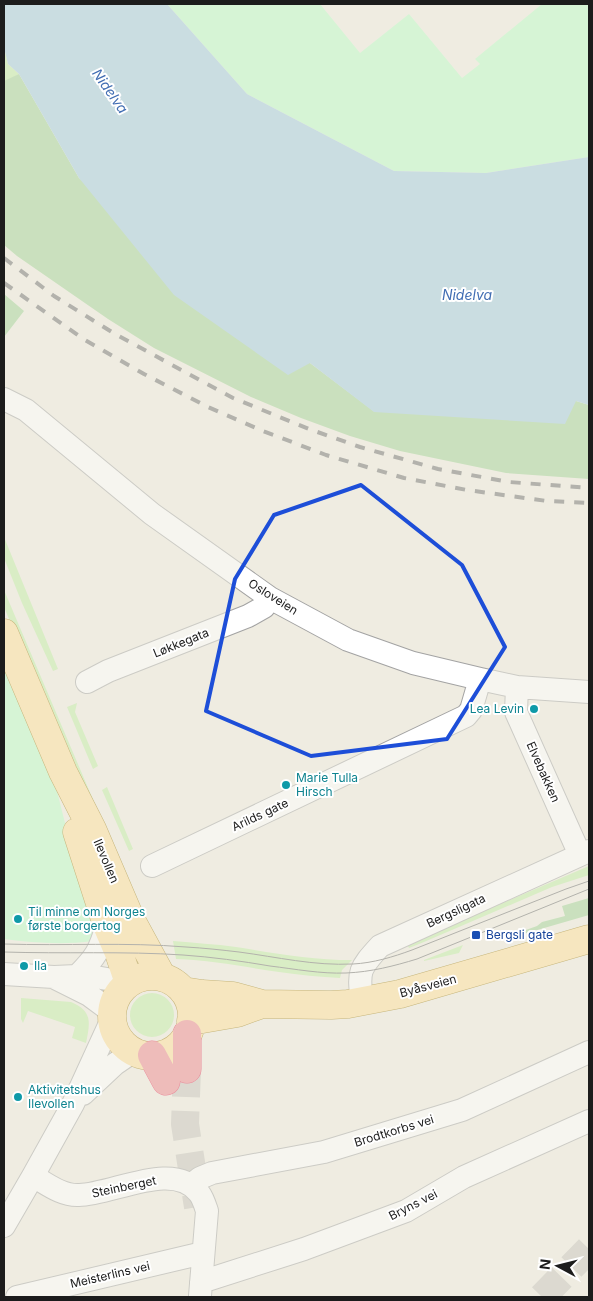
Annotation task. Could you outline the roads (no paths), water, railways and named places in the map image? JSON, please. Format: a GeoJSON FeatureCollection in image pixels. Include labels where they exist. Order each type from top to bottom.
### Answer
{"type":"FeatureCollection","features":[{"type":"Feature","properties":{"kind":"highway"},"geometry":{"type":"LineString","coordinates":[[143,1053],[176,1075],[189,1027]]}},
{"type":"Feature","properties":{"kind":"main road","name":"Ilevollen"},"geometry":{"type":"LineString","coordinates":[[4,633],[63,772],[92,828],[131,920],[172,984]]}},
{"type":"Feature","properties":{"kind":"main road","name":"Ilevollen"},"geometry":{"type":"LineString","coordinates":[[63,772],[73,822],[107,925],[129,983]]}},
{"type":"Feature","properties":{"kind":"main road","name":"Byåsveien"},"geometry":{"type":"LineString","coordinates":[[172,984],[202,994],[233,996],[262,1004],[331,1005],[362,1002],[409,992],[589,939]]}},
{"type":"Feature","properties":{"kind":"main road"},"geometry":{"type":"LineString","coordinates":[[148,976],[172,984],[189,1002],[191,1008],[189,1027],[180,1044],[165,1053],[143,1053],[128,1047],[119,1038],[113,1026],[113,1005],[119,993],[129,983],[148,976]]}},
{"type":"Feature","properties":{"kind":"main road","name":"Byåsveien"},"geometry":{"type":"LineString","coordinates":[[189,1027],[262,1004]]}},
{"type":"Feature","properties":{"kind":"street","name":"Osloveien"},"geometry":{"type":"LineString","coordinates":[[4,400],[26,410],[152,514],[270,598],[348,640],[413,662],[517,687],[589,692]]}},
{"type":"Feature","properties":{"kind":"street","name":"Løkkegata"},"geometry":{"type":"LineString","coordinates":[[87,682],[248,616],[264,607],[270,598]]}},
{"type":"Feature","properties":{"kind":"street","name":"Arilds gate"},"geometry":{"type":"LineString","coordinates":[[152,866],[466,716],[471,710],[480,679]]}},
{"type":"Feature","properties":{"kind":"street","name":"Elvebakken"},"geometry":{"type":"LineString","coordinates":[[517,687],[516,712],[585,853]]}},
{"type":"Feature","properties":{"kind":"street","name":"Bergsligata"},"geometry":{"type":"LineString","coordinates":[[362,1002],[359,980],[361,972],[366,962],[380,946],[585,853]]}},
{"type":"Feature","properties":{"kind":"street"},"geometry":{"type":"LineString","coordinates":[[77,976],[91,962],[101,945],[107,925]]}},
{"type":"Feature","properties":{"kind":"street"},"geometry":{"type":"LineString","coordinates":[[4,974],[105,978],[129,983]]}},
{"type":"Feature","properties":{"kind":"street"},"geometry":{"type":"LineString","coordinates":[[4,1226],[73,1104],[112,1016],[89,994],[54,977]]}},
{"type":"Feature","properties":{"kind":"street","name":"Brodtkorbs vei"},"geometry":{"type":"LineString","coordinates":[[191,1185],[200,1178],[212,1174],[324,1152],[462,1110],[589,1052]]}},
{"type":"Feature","properties":{"kind":"street"},"geometry":{"type":"LineString","coordinates":[[73,1104],[115,1064],[143,1053]]}},
{"type":"Feature","properties":{"kind":"street","name":"Bryns vei"},"geometry":{"type":"LineString","coordinates":[[201,1290],[406,1212],[464,1177],[589,1121]]}},
{"type":"Feature","properties":{"kind":"street","name":"Steinberget"},"geometry":{"type":"LineString","coordinates":[[34,1176],[60,1191],[78,1196],[164,1178],[191,1185]]}},
{"type":"Feature","properties":{"kind":"street"},"geometry":{"type":"LineString","coordinates":[[191,1185],[204,1201],[207,1211],[201,1290]]}},
{"type":"Feature","properties":{"kind":"street","name":"Meisterlins vei"},"geometry":{"type":"LineString","coordinates":[[17,1297],[204,1253]]}},
{"type":"Feature","properties":{"kind":"water","name":"Nidelva"},"geometry":{"type":"Polygon","coordinates":[[[4,4],[167,4],[247,94],[394,171],[486,173],[589,157],[589,405],[576,401],[565,424],[374,412],[310,363],[288,375],[174,295],[79,178],[19,74],[8,64],[4,48],[4,4]]]}},
{"type":"Feature","properties":{"kind":"tunnel"},"geometry":{"type":"LineString","coordinates":[[187,1069],[185,1124],[198,1207]]}},
{"type":"Feature","properties":{"kind":"tunnel"},"geometry":{"type":"LineString","coordinates":[[542,1297],[589,1249]]}},
{"type":"Feature","properties":{"kind":"tram line"},"geometry":{"type":"LineString","coordinates":[[4,944],[163,946],[233,951],[310,962],[360,963],[383,959],[412,950],[589,881]]}},
{"type":"Feature","properties":{"kind":"tram line"},"geometry":{"type":"LineString","coordinates":[[4,952],[183,955],[318,972],[355,972],[382,968],[417,959],[589,889]]}},
{"type":"Feature","properties":{"kind":"railway"},"geometry":{"type":"LineString","coordinates":[[4,258],[54,296],[115,334],[233,398],[309,429],[360,447],[438,469],[509,482],[589,488]]}},
{"type":"Feature","properties":{"kind":"railway"},"geometry":{"type":"LineString","coordinates":[[4,283],[85,340],[144,374],[208,407],[263,431],[326,455],[404,478],[467,490],[547,501],[589,503]]}},
{"type":"Feature","properties":{"kind":"place","name":"Lea Levin"},"geometry":{"type":"Point","coordinates":[534,709]}},
{"type":"Feature","properties":{"kind":"place","name":"Marie Tulla Hirsch"},"geometry":{"type":"Point","coordinates":[286,785]}},
{"type":"Feature","properties":{"kind":"place","name":"Til minne om Norges første borgertog"},"geometry":{"type":"Point","coordinates":[18,919]}},
{"type":"Feature","properties":{"kind":"place","name":"Bergsli gate"},"geometry":{"type":"Point","coordinates":[476,935]}},
{"type":"Feature","properties":{"kind":"place","name":"Ila"},"geometry":{"type":"Point","coordinates":[24,966]}},
{"type":"Feature","properties":{"kind":"place","name":"Aktivitetshus Ilevollen"},"geometry":{"type":"Point","coordinates":[18,1097]}}]}
